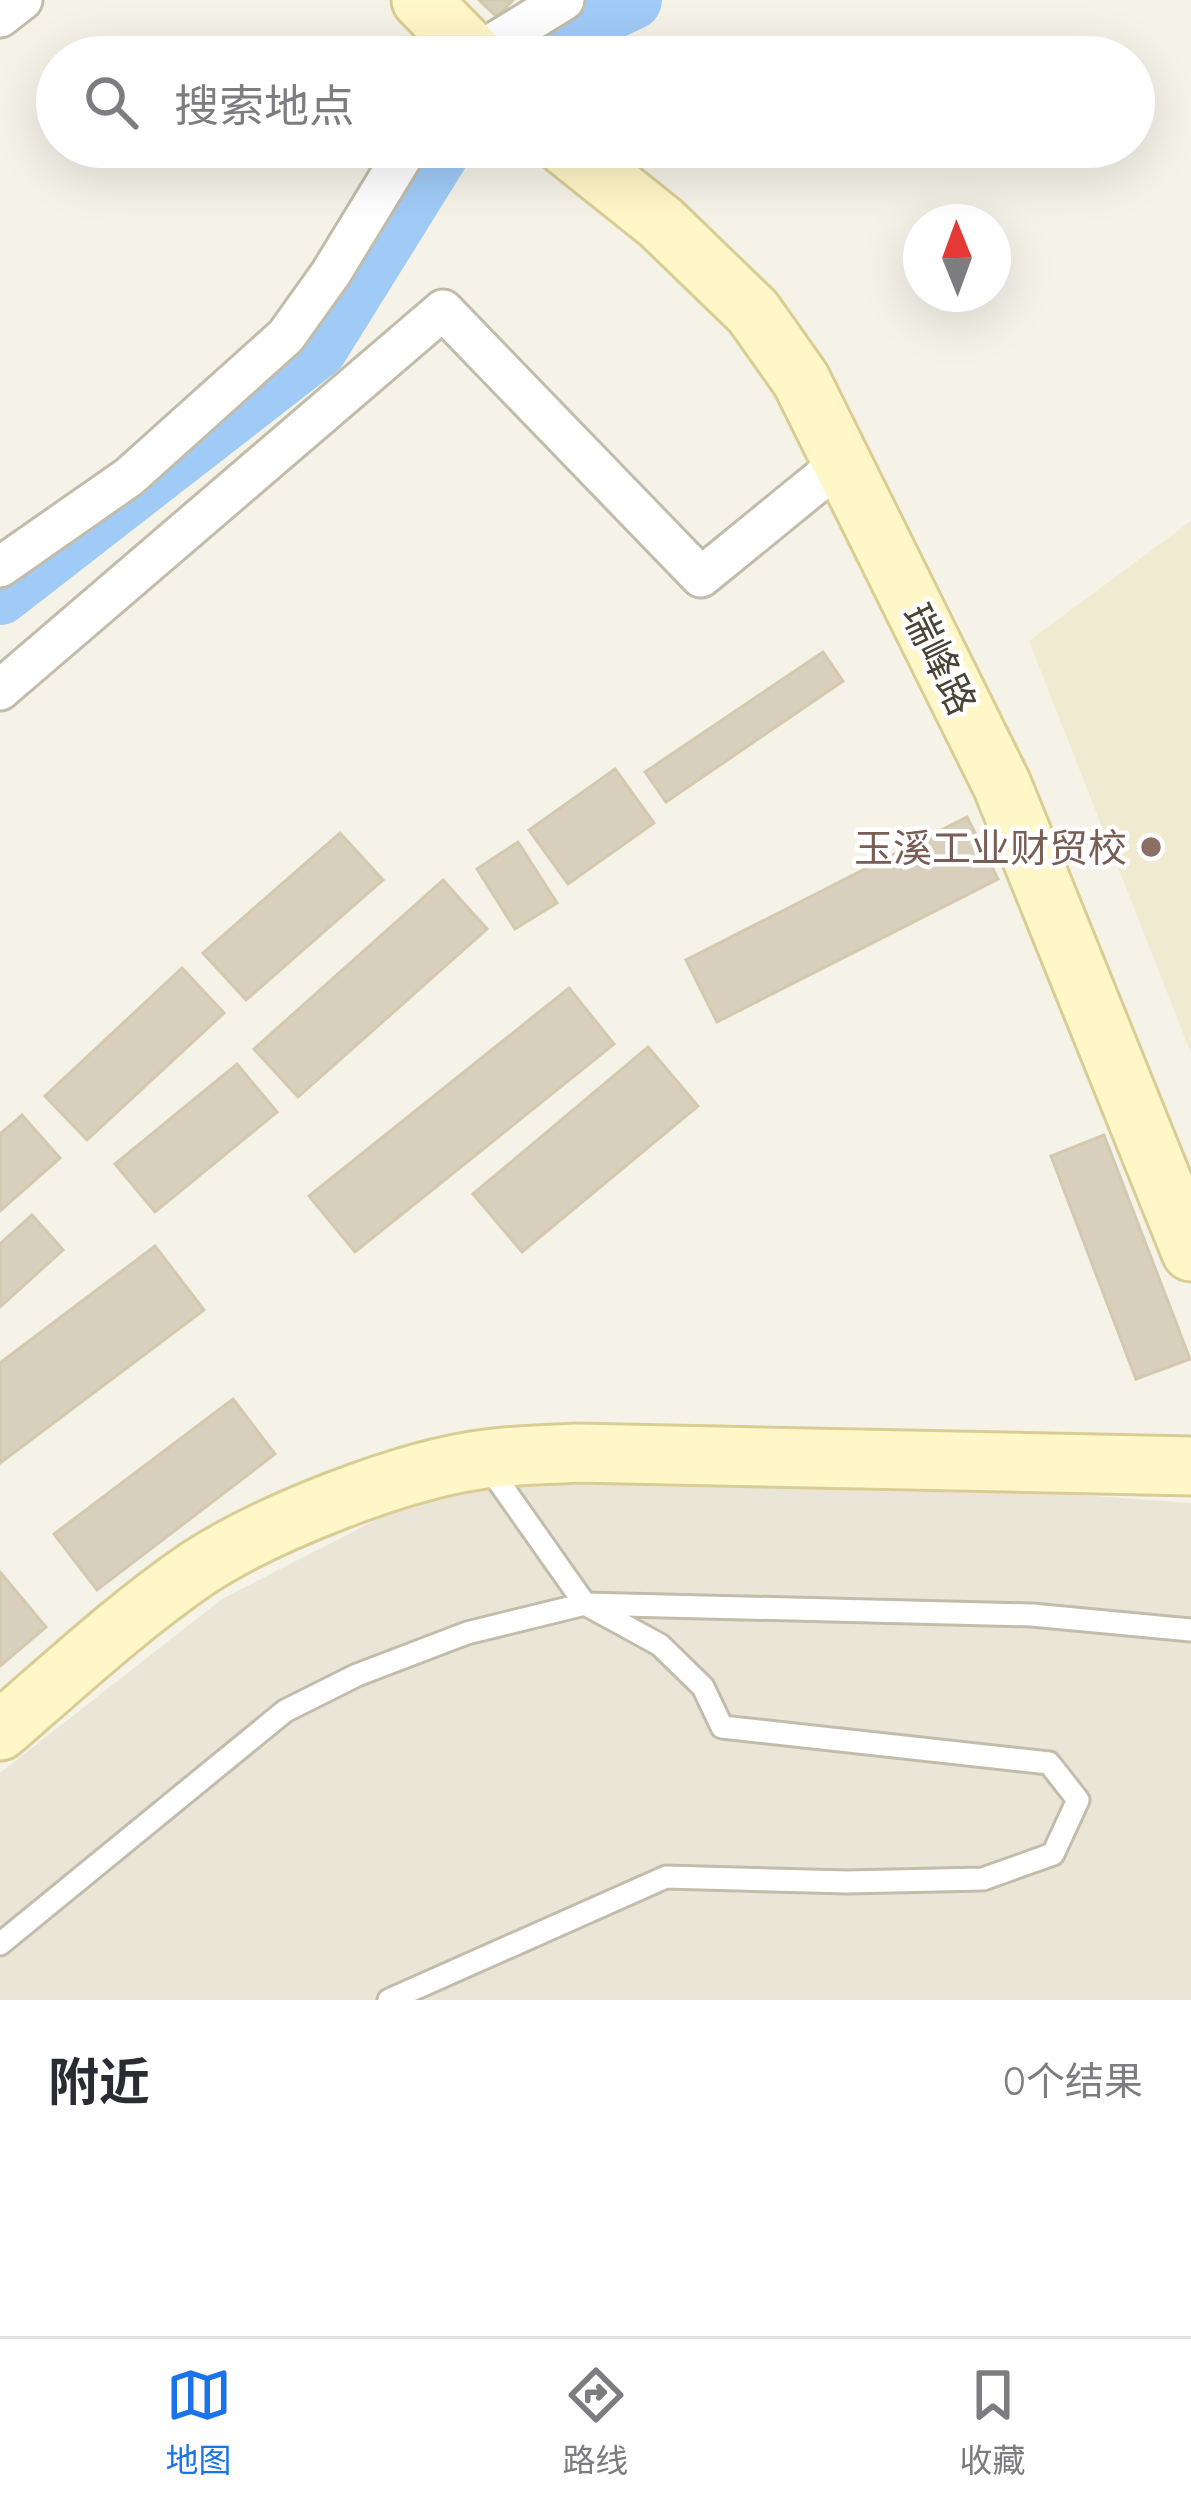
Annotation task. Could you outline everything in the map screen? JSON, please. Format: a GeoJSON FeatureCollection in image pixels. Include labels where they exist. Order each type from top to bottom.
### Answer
{"type":"FeatureCollection","features":[{"type":"Feature","properties":{"kind":"street"},"geometry":{"type":"LineString","coordinates":[[0,17],[22,0]]}},
{"type":"Feature","properties":{"kind":"street"},"geometry":{"type":"LineString","coordinates":[[421,0],[455,36]]}},
{"type":"Feature","properties":{"kind":"street"},"geometry":{"type":"LineString","coordinates":[[506,36],[564,0]]}},
{"type":"Feature","properties":{"kind":"street"},"geometry":{"type":"LineString","coordinates":[[0,567],[129,477],[286,336],[395,168]]}},
{"type":"Feature","properties":{"kind":"street","name":"瑞峰路"},"geometry":{"type":"LineString","coordinates":[[592,168],[661,224],[753,312],[801,380],[1002,785],[1191,1252]]}},
{"type":"Feature","properties":{"kind":"street"},"geometry":{"type":"LineString","coordinates":[[0,690],[443,310],[701,577],[842,462]]}},
{"type":"Feature","properties":{"kind":"street"},"geometry":{"type":"LineString","coordinates":[[0,1731],[108,1638],[200,1568],[274,1528],[364,1490],[483,1459],[577,1453],[1191,1466]]}},
{"type":"Feature","properties":{"kind":"lane"},"geometry":{"type":"LineString","coordinates":[[389,2000],[666,1877],[847,1882],[983,1879],[1053,1853],[1078,1801],[1049,1763],[722,1727],[703,1687],[660,1645],[585,1604],[483,1459]]}},
{"type":"Feature","properties":{"kind":"lane"},"geometry":{"type":"LineString","coordinates":[[0,1944],[285,1711],[357,1675],[466,1633],[585,1604],[1032,1615],[1191,1630]]}},
{"type":"Feature","properties":{"kind":"shaded area","name":"玉溪工业财贸校"},"geometry":{"type":"Polygon","coordinates":[[[1191,521],[1191,1053],[1029,641],[1191,521]]]}},
{"type":"Feature","properties":{"kind":"shaded area"},"geometry":{"type":"Polygon","coordinates":[[[605,1461],[1191,1503],[1191,2000],[0,2000],[0,1773],[222,1599],[442,1486],[605,1461]]]}},
{"type":"Feature","properties":{"kind":"building"},"geometry":{"type":"Polygon","coordinates":[[[479,0],[513,0],[497,17],[479,0]]]}},
{"type":"Feature","properties":{"kind":"building"},"geometry":{"type":"Polygon","coordinates":[[[823,652],[843,681],[666,802],[645,772],[823,652]]]}},
{"type":"Feature","properties":{"kind":"building"},"geometry":{"type":"Polygon","coordinates":[[[615,769],[654,823],[568,884],[529,830],[615,769]]]}},
{"type":"Feature","properties":{"kind":"building"},"geometry":{"type":"Polygon","coordinates":[[[967,817],[998,879],[717,1022],[686,960],[967,817]]]}},
{"type":"Feature","properties":{"kind":"building"},"geometry":{"type":"Polygon","coordinates":[[[340,833],[383,880],[246,1000],[203,953],[340,833]]]}},
{"type":"Feature","properties":{"kind":"building"},"geometry":{"type":"Polygon","coordinates":[[[518,842],[557,903],[515,929],[477,869],[518,842]]]}},
{"type":"Feature","properties":{"kind":"building"},"geometry":{"type":"Polygon","coordinates":[[[443,880],[487,929],[298,1097],[254,1049],[443,880]]]}},
{"type":"Feature","properties":{"kind":"building"},"geometry":{"type":"Polygon","coordinates":[[[182,968],[224,1013],[87,1140],[45,1096],[182,968]]]}},
{"type":"Feature","properties":{"kind":"building"},"geometry":{"type":"Polygon","coordinates":[[[569,988],[614,1044],[355,1252],[309,1196],[569,988]]]}},
{"type":"Feature","properties":{"kind":"building"},"geometry":{"type":"Polygon","coordinates":[[[648,1047],[698,1106],[522,1252],[473,1194],[648,1047]]]}},
{"type":"Feature","properties":{"kind":"building"},"geometry":{"type":"Polygon","coordinates":[[[237,1064],[277,1112],[155,1212],[115,1164],[237,1064]]]}},
{"type":"Feature","properties":{"kind":"building"},"geometry":{"type":"Polygon","coordinates":[[[22,1115],[60,1158],[0,1211],[0,1134],[22,1115]]]}},
{"type":"Feature","properties":{"kind":"building"},"geometry":{"type":"Polygon","coordinates":[[[1104,1135],[1190,1359],[1136,1379],[1051,1156],[1104,1135]]]}},
{"type":"Feature","properties":{"kind":"building"},"geometry":{"type":"Polygon","coordinates":[[[32,1215],[63,1250],[0,1307],[0,1244],[32,1215]]]}},
{"type":"Feature","properties":{"kind":"building"},"geometry":{"type":"Polygon","coordinates":[[[155,1246],[204,1310],[0,1463],[0,1363],[155,1246]]]}},
{"type":"Feature","properties":{"kind":"building"},"geometry":{"type":"Polygon","coordinates":[[[233,1399],[275,1454],[97,1590],[54,1534],[233,1399]]]}},
{"type":"Feature","properties":{"kind":"building"},"geometry":{"type":"Polygon","coordinates":[[[0,1572],[46,1627],[0,1666],[0,1572]]]}},
{"type":"Feature","properties":{"kind":"waterway"},"geometry":{"type":"LineString","coordinates":[[556,36],[632,0]]}},
{"type":"Feature","properties":{"kind":"waterway"},"geometry":{"type":"LineString","coordinates":[[0,595],[318,348],[430,168]]}},
{"type":"Feature","properties":{"kind":"place","name":"玉溪工业财贸校"},"geometry":{"type":"Point","coordinates":[1151,847]}}]}
